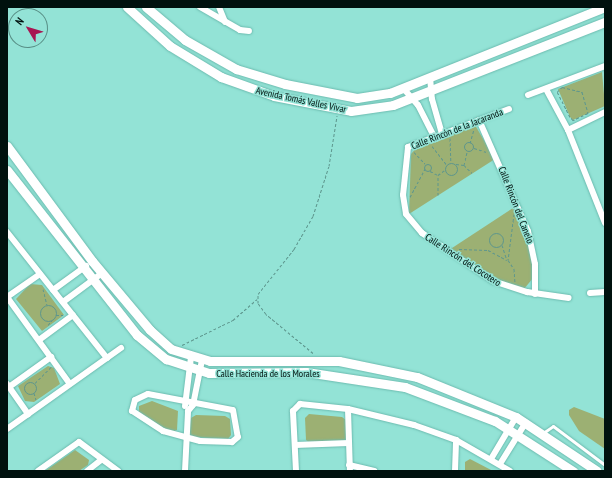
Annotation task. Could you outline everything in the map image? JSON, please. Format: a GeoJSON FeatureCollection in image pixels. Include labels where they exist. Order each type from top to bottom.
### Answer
{"type":"FeatureCollection","features":[{"type":"Feature","properties":{"kind":"street","name":"Avenida Tomás Valles Vivar"},"geometry":{"type":"LineString","coordinates":[[127,7],[170,46],[221,78],[274,96],[338,110],[372,110],[412,98],[605,22]]}},
{"type":"Feature","properties":{"kind":"street","name":"Avenida Tomás Valles Vivar"},"geometry":{"type":"LineString","coordinates":[[146,7],[196,47],[253,75],[348,98],[371,97],[403,88],[605,7]]}},
{"type":"Feature","properties":{"kind":"street"},"geometry":{"type":"LineString","coordinates":[[200,7],[225,23],[249,31]]}},
{"type":"Feature","properties":{"kind":"street"},"geometry":{"type":"LineString","coordinates":[[219,7],[225,23]]}},
{"type":"Feature","properties":{"kind":"street"},"geometry":{"type":"LineString","coordinates":[[528,95],[605,66]]}},
{"type":"Feature","properties":{"kind":"street"},"geometry":{"type":"LineString","coordinates":[[430,77],[433,108],[442,134]]}},
{"type":"Feature","properties":{"kind":"street"},"geometry":{"type":"LineString","coordinates":[[403,88],[423,113],[434,137]]}},
{"type":"Feature","properties":{"kind":"street"},"geometry":{"type":"LineString","coordinates":[[546,89],[568,130],[605,223]]}},
{"type":"Feature","properties":{"kind":"street"},"geometry":{"type":"LineString","coordinates":[[423,113],[433,108]]}},
{"type":"Feature","properties":{"kind":"street","name":"Calle Rincón de la Jacaranda"},"geometry":{"type":"LineString","coordinates":[[408,152],[434,137],[509,109]]}},
{"type":"Feature","properties":{"kind":"street"},"geometry":{"type":"LineString","coordinates":[[568,130],[605,112]]}},
{"type":"Feature","properties":{"kind":"street","name":"Calle Rincón del Canelo"},"geometry":{"type":"LineString","coordinates":[[479,120],[528,231],[535,264],[535,294]]}},
{"type":"Feature","properties":{"kind":"street","name":"Calle Hacienda de los Morales"},"geometry":{"type":"LineString","coordinates":[[7,146],[92,261],[150,330],[172,349],[202,360],[291,359],[339,361],[435,382],[526,422],[596,471]]}},
{"type":"Feature","properties":{"kind":"street","name":"Calle Rincón del Cocotero"},"geometry":{"type":"LineString","coordinates":[[408,152],[404,207],[415,228],[493,281],[535,294],[569,298]]}},
{"type":"Feature","properties":{"kind":"street","name":"Calle Hacienda de los Morales"},"geometry":{"type":"LineString","coordinates":[[7,170],[144,343],[166,359],[199,372],[292,372],[338,375],[425,393],[509,429],[573,471]]}},
{"type":"Feature","properties":{"kind":"street"},"geometry":{"type":"LineString","coordinates":[[7,232],[40,274],[51,292],[62,302],[107,358]]}},
{"type":"Feature","properties":{"kind":"street"},"geometry":{"type":"LineString","coordinates":[[51,292],[92,261]]}},
{"type":"Feature","properties":{"kind":"street"},"geometry":{"type":"LineString","coordinates":[[62,302],[102,273]]}},
{"type":"Feature","properties":{"kind":"street"},"geometry":{"type":"LineString","coordinates":[[40,274],[7,297],[70,384]]}},
{"type":"Feature","properties":{"kind":"street"},"geometry":{"type":"LineString","coordinates":[[590,293],[605,292]]}},
{"type":"Feature","properties":{"kind":"street"},"geometry":{"type":"LineString","coordinates":[[39,340],[73,315]]}},
{"type":"Feature","properties":{"kind":"street"},"geometry":{"type":"LineString","coordinates":[[7,429],[121,348]]}},
{"type":"Feature","properties":{"kind":"street"},"geometry":{"type":"LineString","coordinates":[[28,414],[8,386],[51,357]]}},
{"type":"Feature","properties":{"kind":"street"},"geometry":{"type":"LineString","coordinates":[[188,411],[184,402],[192,357]]}},
{"type":"Feature","properties":{"kind":"street"},"geometry":{"type":"LineString","coordinates":[[291,359],[292,372]]}},
{"type":"Feature","properties":{"kind":"street"},"geometry":{"type":"LineString","coordinates":[[185,471],[184,438],[188,411],[193,405],[202,360]]}},
{"type":"Feature","properties":{"kind":"street"},"geometry":{"type":"LineString","coordinates":[[143,394],[193,405],[235,411],[238,437],[232,442],[184,438],[152,425],[131,409],[135,400],[143,394]]}},
{"type":"Feature","properties":{"kind":"street"},"geometry":{"type":"LineString","coordinates":[[296,471],[295,406],[348,409],[393,419],[456,440],[510,471]]}},
{"type":"Feature","properties":{"kind":"street"},"geometry":{"type":"LineString","coordinates":[[348,409],[349,468],[374,471]]}},
{"type":"Feature","properties":{"kind":"street"},"geometry":{"type":"LineString","coordinates":[[491,459],[516,417]]}},
{"type":"Feature","properties":{"kind":"street"},"geometry":{"type":"LineString","coordinates":[[500,464],[526,422]]}},
{"type":"Feature","properties":{"kind":"street"},"geometry":{"type":"LineString","coordinates":[[455,471],[456,440]]}},
{"type":"Feature","properties":{"kind":"street"},"geometry":{"type":"LineString","coordinates":[[38,471],[78,442],[118,471]]}},
{"type":"Feature","properties":{"kind":"street"},"geometry":{"type":"LineString","coordinates":[[295,445],[349,443]]}},
{"type":"Feature","properties":{"kind":"street"},"geometry":{"type":"LineString","coordinates":[[87,471],[101,460]]}},
{"type":"Feature","properties":{"kind":"lane"},"geometry":{"type":"LineString","coordinates":[[543,433],[554,426],[605,465],[601,471]]}},
{"type":"Feature","properties":{"kind":"path"},"geometry":{"type":"LineString","coordinates":[[562,87],[582,92],[588,113],[573,120],[570,118],[557,92],[562,87]]}},
{"type":"Feature","properties":{"kind":"path"},"geometry":{"type":"LineString","coordinates":[[172,349],[233,320],[258,298],[262,287],[299,243],[313,216],[330,166],[338,110]]}},
{"type":"Feature","properties":{"kind":"path"},"geometry":{"type":"LineString","coordinates":[[468,152],[465,145],[470,143],[475,125],[480,129]]}},
{"type":"Feature","properties":{"kind":"path"},"geometry":{"type":"LineString","coordinates":[[450,133],[451,163]]}},
{"type":"Feature","properties":{"kind":"path"},"geometry":{"type":"LineString","coordinates":[[429,142],[447,165]]}},
{"type":"Feature","properties":{"kind":"path"},"geometry":{"type":"LineString","coordinates":[[470,143],[473,148],[490,154]]}},
{"type":"Feature","properties":{"kind":"path"},"geometry":{"type":"LineString","coordinates":[[413,152],[418,146]]}},
{"type":"Feature","properties":{"kind":"path"},"geometry":{"type":"LineString","coordinates":[[464,165],[468,152],[473,148]]}},
{"type":"Feature","properties":{"kind":"path"},"geometry":{"type":"LineString","coordinates":[[408,152],[413,152],[425,165],[431,166],[430,171]]}},
{"type":"Feature","properties":{"kind":"path"},"geometry":{"type":"LineString","coordinates":[[438,175],[445,170],[447,165],[451,163],[464,165],[472,173]]}},
{"type":"Feature","properties":{"kind":"path"},"geometry":{"type":"LineString","coordinates":[[445,170],[454,175],[457,170],[455,164]]}},
{"type":"Feature","properties":{"kind":"path"},"geometry":{"type":"LineString","coordinates":[[409,202],[413,186],[425,169],[425,165]]}},
{"type":"Feature","properties":{"kind":"path"},"geometry":{"type":"LineString","coordinates":[[425,169],[438,175]]}},
{"type":"Feature","properties":{"kind":"path"},"geometry":{"type":"LineString","coordinates":[[438,175],[438,195]]}},
{"type":"Feature","properties":{"kind":"path"},"geometry":{"type":"LineString","coordinates":[[406,203],[408,189]]}},
{"type":"Feature","properties":{"kind":"path"},"geometry":{"type":"LineString","coordinates":[[508,260],[514,212]]}},
{"type":"Feature","properties":{"kind":"path"},"geometry":{"type":"LineString","coordinates":[[502,245],[492,246],[492,235],[502,236],[502,245],[508,260],[514,269],[515,288]]}},
{"type":"Feature","properties":{"kind":"path"},"geometry":{"type":"LineString","coordinates":[[455,251],[474,248],[508,260]]}},
{"type":"Feature","properties":{"kind":"path"},"geometry":{"type":"LineString","coordinates":[[42,285],[47,305]]}},
{"type":"Feature","properties":{"kind":"path"},"geometry":{"type":"LineString","coordinates":[[43,288],[51,292]]}},
{"type":"Feature","properties":{"kind":"path"},"geometry":{"type":"LineString","coordinates":[[258,298],[262,310],[277,325],[323,360]]}},
{"type":"Feature","properties":{"kind":"path"},"geometry":{"type":"LineString","coordinates":[[47,305],[54,308],[56,315]]}},
{"type":"Feature","properties":{"kind":"path"},"geometry":{"type":"LineString","coordinates":[[47,305],[40,312],[43,319],[50,321],[56,315],[64,315]]}},
{"type":"Feature","properties":{"kind":"path"},"geometry":{"type":"LineString","coordinates":[[62,319],[64,315]]}},
{"type":"Feature","properties":{"kind":"path"},"geometry":{"type":"LineString","coordinates":[[45,330],[56,322]]}},
{"type":"Feature","properties":{"kind":"path"},"geometry":{"type":"LineString","coordinates":[[42,397],[35,401],[35,383],[51,366]]}},
{"type":"Feature","properties":{"kind":"path"},"geometry":{"type":"LineString","coordinates":[[44,368],[51,366],[54,368]]}},
{"type":"Feature","properties":{"kind":"path"},"geometry":{"type":"LineString","coordinates":[[21,383],[32,376]]}},
{"type":"Feature","properties":{"kind":"path"},"geometry":{"type":"LineString","coordinates":[[24,388],[28,382],[35,383]]}},
{"type":"Feature","properties":{"kind":"path"},"geometry":{"type":"LineString","coordinates":[[19,388],[24,388]]}},
{"type":"Feature","properties":{"kind":"path"},"geometry":{"type":"LineString","coordinates":[[24,388],[28,393],[34,393]]}},
{"type":"Feature","properties":{"kind":"green space"},"geometry":{"type":"Polygon","coordinates":[[[602,72],[605,106],[573,120],[570,117],[558,89],[602,72]]]}},
{"type":"Feature","properties":{"kind":"green space"},"geometry":{"type":"Polygon","coordinates":[[[475,125],[495,159],[409,214],[411,154],[418,146],[475,125]]]}},
{"type":"Feature","properties":{"kind":"green space"},"geometry":{"type":"Polygon","coordinates":[[[516,206],[526,226],[533,267],[533,278],[524,289],[502,283],[449,250],[516,206]]]}},
{"type":"Feature","properties":{"kind":"green space"},"geometry":{"type":"Polygon","coordinates":[[[30,284],[42,285],[64,315],[42,331],[16,299],[30,284]]]}},
{"type":"Feature","properties":{"kind":"green space"},"geometry":{"type":"Polygon","coordinates":[[[48,366],[54,368],[60,384],[34,402],[25,401],[18,386],[48,366]]]}},
{"type":"Feature","properties":{"kind":"green space"},"geometry":{"type":"Polygon","coordinates":[[[152,401],[178,411],[177,430],[172,432],[139,415],[139,406],[152,401]]]}},
{"type":"Feature","properties":{"kind":"green space"},"geometry":{"type":"Polygon","coordinates":[[[574,407],[605,419],[605,449],[579,431],[569,415],[569,410],[574,407]]]}},
{"type":"Feature","properties":{"kind":"green space"},"geometry":{"type":"Polygon","coordinates":[[[309,414],[342,417],[346,420],[347,438],[344,442],[310,443],[306,440],[305,418],[309,414]]]}},
{"type":"Feature","properties":{"kind":"green space"},"geometry":{"type":"Polygon","coordinates":[[[196,415],[225,416],[230,419],[231,435],[228,439],[192,437],[188,433],[191,418],[196,415]]]}},
{"type":"Feature","properties":{"kind":"green space"},"geometry":{"type":"Polygon","coordinates":[[[75,450],[89,460],[88,465],[79,471],[45,471],[75,450]]]}},
{"type":"Feature","properties":{"kind":"green space"},"geometry":{"type":"Polygon","coordinates":[[[470,459],[493,471],[465,471],[465,462],[470,459]]]}}]}
